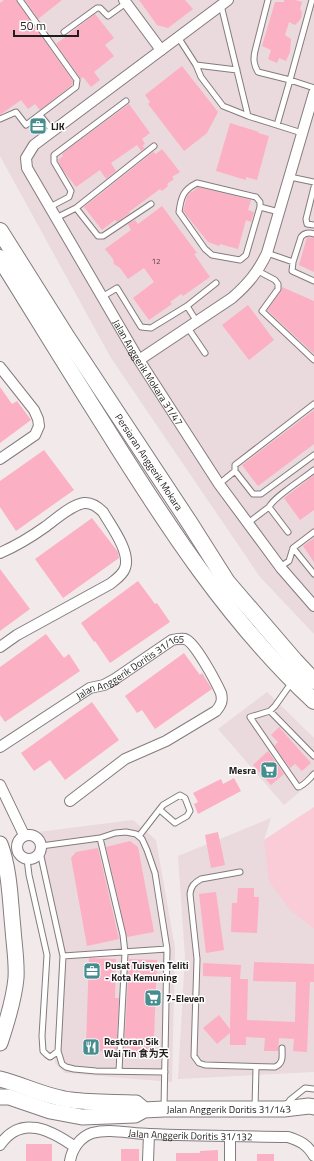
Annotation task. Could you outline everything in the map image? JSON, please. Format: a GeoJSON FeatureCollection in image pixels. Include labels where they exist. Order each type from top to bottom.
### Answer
{"type":"FeatureCollection","features":[{"type":"Feature","properties":{"kind":"main road","name":"Persiaran Anggerik Mokara"},"geometry":{"type":"LineString","coordinates":[[0,231],[68,339],[189,522],[226,582],[314,681]]}},
{"type":"Feature","properties":{"kind":"main road","name":"Persiaran Anggerik Mokara"},"geometry":{"type":"LineString","coordinates":[[0,258],[137,478],[176,537],[216,592],[255,640],[314,701]]}},
{"type":"Feature","properties":{"kind":"street"},"geometry":{"type":"LineString","coordinates":[[125,2],[161,50]]}},
{"type":"Feature","properties":{"kind":"street","name":"Jalan Anggerik Mokara 31/47"},"geometry":{"type":"LineString","coordinates":[[224,2],[34,145],[26,158],[27,168],[139,360],[219,484],[280,567],[314,606]]}},
{"type":"Feature","properties":{"kind":"street"},"geometry":{"type":"LineString","coordinates":[[139,360],[232,298],[243,289],[258,271],[267,253],[314,93]]}},
{"type":"Feature","properties":{"kind":"street"},"geometry":{"type":"LineString","coordinates":[[0,367],[34,410],[39,426],[35,435],[0,458]]}},
{"type":"Feature","properties":{"kind":"street"},"geometry":{"type":"LineString","coordinates":[[0,553],[14,547],[74,506],[84,503],[91,503],[99,508],[115,532],[124,550],[126,558],[125,569],[118,578],[110,584],[17,635],[0,646]]}},
{"type":"Feature","properties":{"kind":"street","name":"Jalan Anggerik Doritis 31/165"},"geometry":{"type":"LineString","coordinates":[[0,747],[90,688],[104,685],[115,679],[172,640],[178,638],[186,639],[191,643],[211,674],[221,693],[221,703],[216,711],[166,741],[125,759],[70,801]]}},
{"type":"Feature","properties":{"kind":"street"},"geometry":{"type":"LineString","coordinates":[[0,785],[24,835]]}},
{"type":"Feature","properties":{"kind":"street"},"geometry":{"type":"LineString","coordinates":[[8,849],[27,859],[36,856],[40,849],[39,840],[34,836],[24,835]]}},
{"type":"Feature","properties":{"kind":"street"},"geometry":{"type":"LineString","coordinates":[[8,849],[24,835]]}},
{"type":"Feature","properties":{"kind":"street"},"geometry":{"type":"LineString","coordinates":[[0,1043],[10,1012],[16,977],[9,885],[8,849]]}},
{"type":"Feature","properties":{"kind":"street","name":"Jalan Anggerik Doritis 31/143"},"geometry":{"type":"LineString","coordinates":[[0,1079],[71,1100],[136,1103],[144,1110]]}},
{"type":"Feature","properties":{"kind":"street","name":"Jalan Anggerik Doritis 31/143"},"geometry":{"type":"LineString","coordinates":[[0,1097],[9,1097],[50,1111],[82,1116],[135,1115],[144,1110],[164,1109],[284,1109],[309,1106],[314,1107]]}},
{"type":"Feature","properties":{"kind":"street"},"geometry":{"type":"LineString","coordinates":[[0,1145],[10,1133],[18,1129],[29,1127],[48,1131],[75,1147],[70,1161]]}},
{"type":"Feature","properties":{"kind":"street","name":"Jalan Anggerik Doritis 31/132"},"geometry":{"type":"LineString","coordinates":[[75,1147],[81,1139],[91,1134],[106,1131],[149,1134],[288,1137],[298,1141],[311,1152]]}},
{"type":"Feature","properties":{"kind":"street"},"geometry":{"type":"LineString","coordinates":[[148,1161],[149,1134]]}},
{"type":"Feature","properties":{"kind":"street"},"geometry":{"type":"LineString","coordinates":[[230,1136],[230,1161]]}},
{"type":"Feature","properties":{"kind":"lane"},"geometry":{"type":"LineString","coordinates":[[0,119],[16,112],[26,125],[76,86],[77,80],[20,0]]}},
{"type":"Feature","properties":{"kind":"lane"},"geometry":{"type":"LineString","coordinates":[[268,0],[253,60],[255,67],[258,72],[314,88]]}},
{"type":"Feature","properties":{"kind":"lane"},"geometry":{"type":"LineString","coordinates":[[277,125],[312,0]]}},
{"type":"Feature","properties":{"kind":"lane"},"geometry":{"type":"LineString","coordinates":[[64,32],[97,8],[100,8],[108,16],[125,2]]}},
{"type":"Feature","properties":{"kind":"lane"},"geometry":{"type":"LineString","coordinates":[[224,2],[237,70],[248,116]]}},
{"type":"Feature","properties":{"kind":"lane"},"geometry":{"type":"LineString","coordinates":[[178,37],[196,64],[201,77],[223,106],[248,116],[302,133]]}},
{"type":"Feature","properties":{"kind":"lane"},"geometry":{"type":"LineString","coordinates":[[196,64],[237,70]]}},
{"type":"Feature","properties":{"kind":"lane"},"geometry":{"type":"LineString","coordinates":[[50,207],[69,197],[71,191],[54,162],[54,155],[126,101]]}},
{"type":"Feature","properties":{"kind":"lane"},"geometry":{"type":"LineString","coordinates":[[40,115],[52,130]]}},
{"type":"Feature","properties":{"kind":"lane"},"geometry":{"type":"LineString","coordinates":[[56,218],[76,208],[154,146]]}},
{"type":"Feature","properties":{"kind":"lane"},"geometry":{"type":"LineString","coordinates":[[290,177],[314,182]]}},
{"type":"Feature","properties":{"kind":"lane"},"geometry":{"type":"LineString","coordinates":[[197,183],[256,197],[260,202],[260,207],[246,255],[240,260],[212,255],[205,249],[179,212],[181,198],[190,187],[197,183]]}},
{"type":"Feature","properties":{"kind":"lane"},"geometry":{"type":"LineString","coordinates":[[314,187],[306,219],[307,224],[314,225]]}},
{"type":"Feature","properties":{"kind":"lane"},"geometry":{"type":"LineString","coordinates":[[76,208],[98,236],[103,236],[151,204]]}},
{"type":"Feature","properties":{"kind":"lane"},"geometry":{"type":"LineString","coordinates":[[260,207],[279,212]]}},
{"type":"Feature","properties":{"kind":"lane"},"geometry":{"type":"LineString","coordinates":[[314,234],[303,234],[301,237],[293,262],[292,271],[314,281]]}},
{"type":"Feature","properties":{"kind":"lane"},"geometry":{"type":"LineString","coordinates":[[267,253],[293,262]]}},
{"type":"Feature","properties":{"kind":"lane"},"geometry":{"type":"LineString","coordinates":[[258,271],[275,280],[278,284],[278,289],[262,310],[314,360]]}},
{"type":"Feature","properties":{"kind":"lane"},"geometry":{"type":"LineString","coordinates":[[102,297],[117,288],[141,326],[151,328],[187,306],[216,283]]}},
{"type":"Feature","properties":{"kind":"lane"},"geometry":{"type":"LineString","coordinates":[[187,306],[197,322]]}},
{"type":"Feature","properties":{"kind":"lane"},"geometry":{"type":"LineString","coordinates":[[188,328],[205,353]]}},
{"type":"Feature","properties":{"kind":"lane"},"geometry":{"type":"LineString","coordinates":[[219,484],[235,470],[235,465],[314,404]]}},
{"type":"Feature","properties":{"kind":"lane"},"geometry":{"type":"LineString","coordinates":[[235,470],[253,494],[262,494],[314,455]]}},
{"type":"Feature","properties":{"kind":"lane"},"geometry":{"type":"LineString","coordinates":[[248,523],[269,507],[277,498],[314,470]]}},
{"type":"Feature","properties":{"kind":"lane"},"geometry":{"type":"LineString","coordinates":[[269,507],[288,532]]}},
{"type":"Feature","properties":{"kind":"lane"},"geometry":{"type":"LineString","coordinates":[[280,567],[289,561],[293,548],[314,532]]}},
{"type":"Feature","properties":{"kind":"lane"},"geometry":{"type":"LineString","coordinates":[[293,548],[314,574]]}},
{"type":"Feature","properties":{"kind":"lane"},"geometry":{"type":"LineString","coordinates":[[293,681],[270,711],[250,717],[298,787],[300,787],[314,774]]}},
{"type":"Feature","properties":{"kind":"lane"},"geometry":{"type":"LineString","coordinates":[[270,711],[314,756]]}},
{"type":"Feature","properties":{"kind":"lane"},"geometry":{"type":"LineString","coordinates":[[139,836],[163,806],[180,795],[185,798],[190,811],[187,816],[175,823],[160,810]]}},
{"type":"Feature","properties":{"kind":"lane"},"geometry":{"type":"LineString","coordinates":[[164,1109],[165,1072],[166,949],[155,873],[142,839],[136,834],[126,832],[115,833],[100,838],[40,849],[63,956],[58,1051],[62,1064],[74,1069],[96,1071],[165,1072]]}},
{"type":"Feature","properties":{"kind":"lane"},"geometry":{"type":"LineString","coordinates":[[100,838],[123,935],[125,953],[119,1071]]}},
{"type":"Feature","properties":{"kind":"lane"},"geometry":{"type":"LineString","coordinates":[[27,859],[46,955],[42,1036],[43,1050],[47,1056],[50,1057],[58,1051]]}},
{"type":"Feature","properties":{"kind":"lane"},"geometry":{"type":"LineString","coordinates":[[240,872],[201,879],[195,882],[191,887],[190,894],[197,959],[194,1056],[199,1063],[205,1065],[276,1067],[280,1065],[282,1061],[282,1048]]}},
{"type":"Feature","properties":{"kind":"lane"},"geometry":{"type":"LineString","coordinates":[[63,956],[125,953],[166,949]]}},
{"type":"Feature","properties":{"kind":"lane"},"geometry":{"type":"LineString","coordinates":[[255,1108],[256,1067]]}},
{"type":"Feature","properties":{"kind":"lane"},"geometry":{"type":"LineString","coordinates":[[284,1109],[290,1100],[305,1088],[314,1089]]}},
{"type":"Feature","properties":{"kind":"shaded area"},"geometry":{"type":"Polygon","coordinates":[[[0,0],[314,0],[314,634],[260,577],[111,358],[0,156],[0,0]]]}},
{"type":"Feature","properties":{"kind":"shaded area"},"geometry":{"type":"Polygon","coordinates":[[[267,692],[314,738],[314,780],[284,805],[218,729],[267,692]]]}},
{"type":"Feature","properties":{"kind":"shaded area"},"geometry":{"type":"Polygon","coordinates":[[[314,807],[314,929],[291,911],[269,881],[264,840],[314,807]]]}},
{"type":"Feature","properties":{"kind":"shaded area"},"geometry":{"type":"Polygon","coordinates":[[[271,818],[264,840],[291,911],[314,929],[314,1072],[178,1079],[185,957],[178,856],[271,818]]]}},
{"type":"Feature","properties":{"kind":"shaded area"},"geometry":{"type":"Polygon","coordinates":[[[133,820],[156,840],[175,948],[172,1082],[65,1073],[55,1063],[59,958],[38,832],[133,820]]]}},
{"type":"Feature","properties":{"kind":"building"},"geometry":{"type":"Polygon","coordinates":[[[4,0],[16,0],[73,81],[72,85],[40,110],[35,104],[28,109],[21,100],[0,115],[0,3],[4,0]]]}},
{"type":"Feature","properties":{"kind":"building"},"geometry":{"type":"Polygon","coordinates":[[[25,0],[62,0],[38,19],[25,0]]]}},
{"type":"Feature","properties":{"kind":"building"},"geometry":{"type":"Polygon","coordinates":[[[139,0],[185,0],[193,9],[168,28],[157,25],[139,0]]]}},
{"type":"Feature","properties":{"kind":"building"},"geometry":{"type":"Polygon","coordinates":[[[284,0],[295,0],[302,2],[300,9],[302,12],[301,18],[295,25],[289,22],[285,35],[291,39],[290,52],[286,61],[279,58],[277,63],[268,59],[271,50],[262,46],[275,2],[284,2],[284,0]]]}},
{"type":"Feature","properties":{"kind":"building"},"geometry":{"type":"Polygon","coordinates":[[[95,14],[114,38],[105,45],[114,56],[94,72],[100,80],[91,87],[83,77],[81,79],[56,44],[95,14]]]}},
{"type":"Feature","properties":{"kind":"building"},"geometry":{"type":"Polygon","coordinates":[[[182,66],[218,112],[207,133],[184,151],[148,104],[150,102],[145,95],[182,66]]]}},
{"type":"Feature","properties":{"kind":"building"},"geometry":{"type":"Polygon","coordinates":[[[129,104],[150,133],[142,139],[145,144],[142,146],[145,148],[141,151],[137,145],[111,163],[116,171],[106,179],[100,170],[76,187],[62,169],[58,160],[63,156],[62,154],[64,152],[129,104]]]}},
{"type":"Feature","properties":{"kind":"building"},"geometry":{"type":"Polygon","coordinates":[[[230,123],[269,136],[257,180],[246,177],[246,180],[216,171],[230,123]]]}},
{"type":"Feature","properties":{"kind":"building"},"geometry":{"type":"Polygon","coordinates":[[[162,149],[180,172],[172,177],[174,179],[167,184],[168,186],[162,191],[160,189],[129,212],[130,213],[117,222],[115,220],[102,230],[84,207],[153,152],[156,154],[162,149]]]}},
{"type":"Feature","properties":{"kind":"building"},"geometry":{"type":"Polygon","coordinates":[[[198,187],[251,200],[248,210],[254,212],[251,222],[246,220],[238,249],[220,244],[219,246],[208,242],[183,211],[187,196],[198,187]]]}},
{"type":"Feature","properties":{"kind":"building"},"geometry":{"type":"Polygon","coordinates":[[[162,206],[197,253],[194,254],[210,277],[183,296],[181,294],[170,302],[172,304],[149,320],[133,298],[154,282],[144,268],[128,279],[120,268],[114,264],[113,259],[105,249],[131,230],[128,224],[135,220],[138,224],[162,206]]]}},
{"type":"Feature","properties":{"kind":"building"},"geometry":{"type":"Polygon","coordinates":[[[307,237],[314,238],[314,272],[299,265],[307,237]]]}},
{"type":"Feature","properties":{"kind":"building"},"geometry":{"type":"Polygon","coordinates":[[[282,287],[314,301],[314,354],[267,310],[281,291],[282,287]]]}},
{"type":"Feature","properties":{"kind":"building"},"geometry":{"type":"Polygon","coordinates":[[[248,305],[274,340],[249,360],[222,325],[248,305]]]}},
{"type":"Feature","properties":{"kind":"building"},"geometry":{"type":"Polygon","coordinates":[[[0,387],[12,404],[17,401],[31,420],[0,443],[0,387]]]}},
{"type":"Feature","properties":{"kind":"building"},"geometry":{"type":"Polygon","coordinates":[[[314,410],[314,444],[258,486],[242,465],[314,410]]]}},
{"type":"Feature","properties":{"kind":"building"},"geometry":{"type":"Polygon","coordinates":[[[44,450],[74,490],[16,531],[0,507],[0,481],[44,450]]]}},
{"type":"Feature","properties":{"kind":"building"},"geometry":{"type":"Polygon","coordinates":[[[314,475],[314,510],[300,520],[284,498],[314,475]]]}},
{"type":"Feature","properties":{"kind":"building"},"geometry":{"type":"Polygon","coordinates":[[[92,518],[118,552],[119,558],[63,598],[35,559],[92,518]]]}},
{"type":"Feature","properties":{"kind":"building"},"geometry":{"type":"Polygon","coordinates":[[[314,538],[314,562],[303,546],[314,538]]]}},
{"type":"Feature","properties":{"kind":"building"},"geometry":{"type":"Polygon","coordinates":[[[0,569],[30,609],[0,631],[0,569]]]}},
{"type":"Feature","properties":{"kind":"building"},"geometry":{"type":"Polygon","coordinates":[[[138,581],[155,604],[157,603],[170,622],[110,663],[81,623],[138,581]]]}},
{"type":"Feature","properties":{"kind":"building"},"geometry":{"type":"Polygon","coordinates":[[[46,634],[64,658],[69,654],[80,671],[5,722],[0,715],[0,667],[46,634]]]}},
{"type":"Feature","properties":{"kind":"building"},"geometry":{"type":"Polygon","coordinates":[[[184,653],[200,675],[202,673],[212,689],[155,729],[142,710],[137,713],[125,696],[184,653]]]}},
{"type":"Feature","properties":{"kind":"building"},"geometry":{"type":"Polygon","coordinates":[[[92,702],[119,740],[65,780],[50,760],[34,771],[21,753],[92,702]]]}},
{"type":"Feature","properties":{"kind":"building"},"geometry":{"type":"Polygon","coordinates":[[[279,727],[311,763],[302,771],[295,764],[290,768],[274,746],[278,742],[271,735],[279,727]]]}},
{"type":"Feature","properties":{"kind":"building"},"geometry":{"type":"Polygon","coordinates":[[[268,751],[284,774],[271,785],[253,765],[268,751]]]}},
{"type":"Feature","properties":{"kind":"building"},"geometry":{"type":"Polygon","coordinates":[[[234,778],[241,791],[198,814],[194,804],[198,802],[193,793],[221,779],[223,784],[234,778]]]}},
{"type":"Feature","properties":{"kind":"building"},"geometry":{"type":"Polygon","coordinates":[[[218,832],[225,865],[211,868],[205,835],[218,832]]]}},
{"type":"Feature","properties":{"kind":"building"},"geometry":{"type":"Polygon","coordinates":[[[130,841],[138,847],[154,932],[127,937],[106,847],[130,841]]]}},
{"type":"Feature","properties":{"kind":"building"},"geometry":{"type":"Polygon","coordinates":[[[98,848],[119,939],[87,946],[71,858],[76,852],[98,848]]]}},
{"type":"Feature","properties":{"kind":"building"},"geometry":{"type":"Polygon","coordinates":[[[238,888],[254,888],[254,897],[259,897],[257,933],[231,932],[232,903],[237,903],[238,888]]]}},
{"type":"Feature","properties":{"kind":"building"},"geometry":{"type":"Polygon","coordinates":[[[216,892],[224,950],[206,953],[199,894],[216,892]]]}},
{"type":"Feature","properties":{"kind":"building"},"geometry":{"type":"Polygon","coordinates":[[[89,958],[116,959],[115,998],[119,998],[116,1053],[91,1050],[86,1045],[89,958]]]}},
{"type":"Feature","properties":{"kind":"building"},"geometry":{"type":"Polygon","coordinates":[[[129,959],[157,960],[154,1038],[153,1048],[148,1054],[124,1053],[129,959]]]}},
{"type":"Feature","properties":{"kind":"building"},"geometry":{"type":"Polygon","coordinates":[[[254,962],[314,964],[314,982],[310,982],[307,1052],[293,1051],[294,1039],[279,1038],[278,1051],[264,1051],[265,1038],[246,1037],[246,1045],[230,1045],[230,1033],[217,1044],[203,1028],[219,1015],[230,1029],[231,977],[203,976],[203,963],[241,965],[240,979],[248,979],[247,1020],[295,1022],[296,982],[253,981],[254,962]]]}},
{"type":"Feature","properties":{"kind":"building"},"geometry":{"type":"Polygon","coordinates":[[[26,1144],[52,1144],[52,1161],[26,1161],[26,1144]]]}},
{"type":"Feature","properties":{"kind":"building"},"geometry":{"type":"Polygon","coordinates":[[[121,1149],[139,1149],[139,1161],[121,1161],[121,1149]]]}},
{"type":"Feature","properties":{"kind":"building"},"geometry":{"type":"Polygon","coordinates":[[[218,1150],[218,1161],[176,1161],[176,1153],[200,1153],[200,1151],[218,1150]]]}},
{"type":"Feature","properties":{"kind":"building"},"geometry":{"type":"Polygon","coordinates":[[[257,1154],[274,1154],[274,1161],[257,1161],[257,1154]]]}},
{"type":"Feature","properties":{"kind":"place","name":"LJK"},"geometry":{"type":"Point","coordinates":[38,126]}},
{"type":"Feature","properties":{"kind":"place","name":"Mesra"},"geometry":{"type":"Point","coordinates":[269,770]}},
{"type":"Feature","properties":{"kind":"place","name":"Pusat Tuisyen Teliti - Kota Kemuning"},"geometry":{"type":"Point","coordinates":[92,971]}},
{"type":"Feature","properties":{"kind":"place","name":"7-Eleven"},"geometry":{"type":"Point","coordinates":[153,998]}},
{"type":"Feature","properties":{"kind":"place","name":"Restoran Sik Wai Tin 食为天"},"geometry":{"type":"Point","coordinates":[91,1047]}}]}
